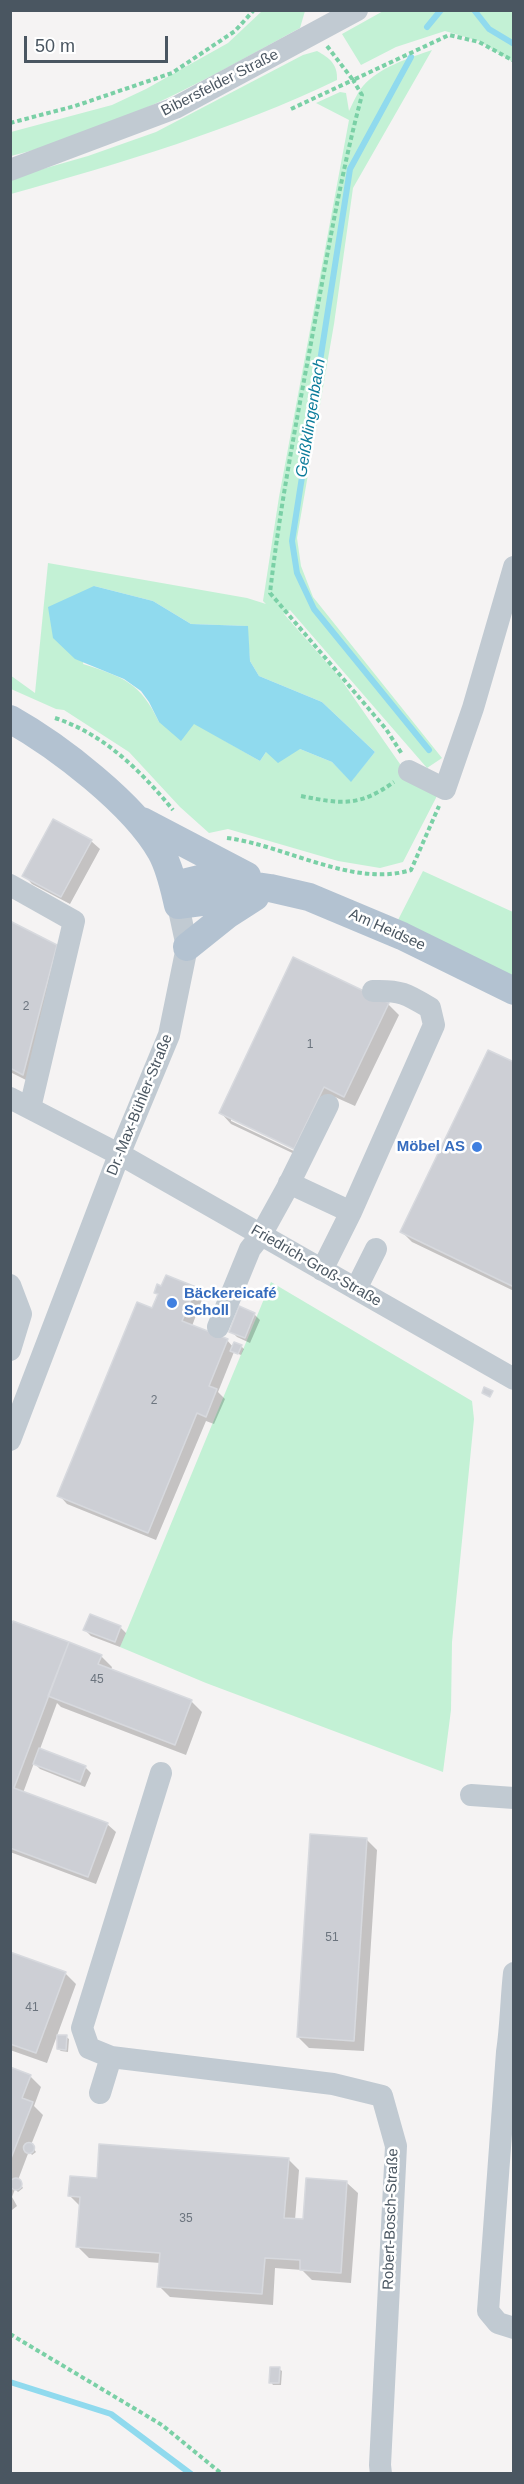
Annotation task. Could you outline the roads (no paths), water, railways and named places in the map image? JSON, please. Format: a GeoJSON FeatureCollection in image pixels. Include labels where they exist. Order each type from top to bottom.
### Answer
{"type":"FeatureCollection","features":[{"type":"Feature","properties":{"kind":"main road","name":"Dr.-Max-Bühler-Straße"},"geometry":{"type":"LineString","coordinates":[[10,718],[31,730],[79,765],[135,817],[161,853],[176,895]]}},
{"type":"Feature","properties":{"kind":"main road"},"geometry":{"type":"LineString","coordinates":[[135,817],[263,887],[187,947]]}},
{"type":"Feature","properties":{"kind":"main road","name":"Am Heidsee"},"geometry":{"type":"LineString","coordinates":[[176,895],[203,878],[309,897],[402,936],[513,991]]}},
{"type":"Feature","properties":{"kind":"street","name":"Bibersfelder Straße"},"geometry":{"type":"LineString","coordinates":[[10,170],[175,108],[357,10]]}},
{"type":"Feature","properties":{"kind":"street"},"geometry":{"type":"LineString","coordinates":[[409,771],[445,789],[473,708],[513,567]]}},
{"type":"Feature","properties":{"kind":"street"},"geometry":{"type":"LineString","coordinates":[[10,885],[75,921],[30,1108]]}},
{"type":"Feature","properties":{"kind":"street","name":"Dr.-Max-Bühler-Straße"},"geometry":{"type":"LineString","coordinates":[[10,1440],[119,1155],[170,1035],[187,947],[176,895]]}},
{"type":"Feature","properties":{"kind":"street"},"geometry":{"type":"LineString","coordinates":[[322,1270],[351,1212],[434,1025],[430,1008],[411,997],[397,990],[374,991]]}},
{"type":"Feature","properties":{"kind":"street","name":"Friedrich-Groß-Straße"},"geometry":{"type":"LineString","coordinates":[[10,1098],[119,1155],[513,1379]]}},
{"type":"Feature","properties":{"kind":"street"},"geometry":{"type":"LineString","coordinates":[[218,1327],[250,1249],[261,1235],[290,1183],[328,1106]]}},
{"type":"Feature","properties":{"kind":"street"},"geometry":{"type":"LineString","coordinates":[[290,1183],[351,1212]]}},
{"type":"Feature","properties":{"kind":"street"},"geometry":{"type":"LineString","coordinates":[[356,1289],[376,1249]]}},
{"type":"Feature","properties":{"kind":"street"},"geometry":{"type":"LineString","coordinates":[[10,1285],[21,1314],[10,1350]]}},
{"type":"Feature","properties":{"kind":"street","name":"Robert-Bosch-Straße"},"geometry":{"type":"LineString","coordinates":[[161,1773],[82,2028],[89,2048],[111,2057],[333,2084],[382,2096],[396,2146],[381,2474]]}},
{"type":"Feature","properties":{"kind":"street"},"geometry":{"type":"LineString","coordinates":[[471,1795],[513,1798]]}},
{"type":"Feature","properties":{"kind":"street"},"geometry":{"type":"LineString","coordinates":[[513,1973],[510,2006],[512,2024],[507,2052],[488,2311],[498,2324],[513,2328]]}},
{"type":"Feature","properties":{"kind":"street"},"geometry":{"type":"LineString","coordinates":[[100,2092],[111,2057]]}},
{"type":"Feature","properties":{"kind":"water"},"geometry":{"type":"Polygon","coordinates":[[[94,586],[153,601],[191,624],[248,626],[250,661],[259,676],[322,702],[375,752],[351,782],[332,762],[300,749],[278,763],[266,752],[260,761],[194,724],[181,741],[159,722],[141,691],[124,679],[75,659],[53,638],[48,607],[94,586]]]}},
{"type":"Feature","properties":{"kind":"waterway","name":"Geißklingenbach"},"geometry":{"type":"LineString","coordinates":[[427,27],[441,10]]}},
{"type":"Feature","properties":{"kind":"waterway","name":"Geißklingenbach"},"geometry":{"type":"LineString","coordinates":[[474,10],[489,29],[514,44]]}},
{"type":"Feature","properties":{"kind":"waterway","name":"Geißklingenbach"},"geometry":{"type":"LineString","coordinates":[[411,57],[350,169],[292,541],[297,573],[314,609],[429,750]]}},
{"type":"Feature","properties":{"kind":"waterway"},"geometry":{"type":"LineString","coordinates":[[10,2382],[111,2414],[191,2474]]}},
{"type":"Feature","properties":{"kind":"place","name":"Möbel AS"},"geometry":{"type":"Point","coordinates":[477,1147]}},
{"type":"Feature","properties":{"kind":"place","name":"Bäckereicafé Scholl"},"geometry":{"type":"Point","coordinates":[172,1303]}}]}
